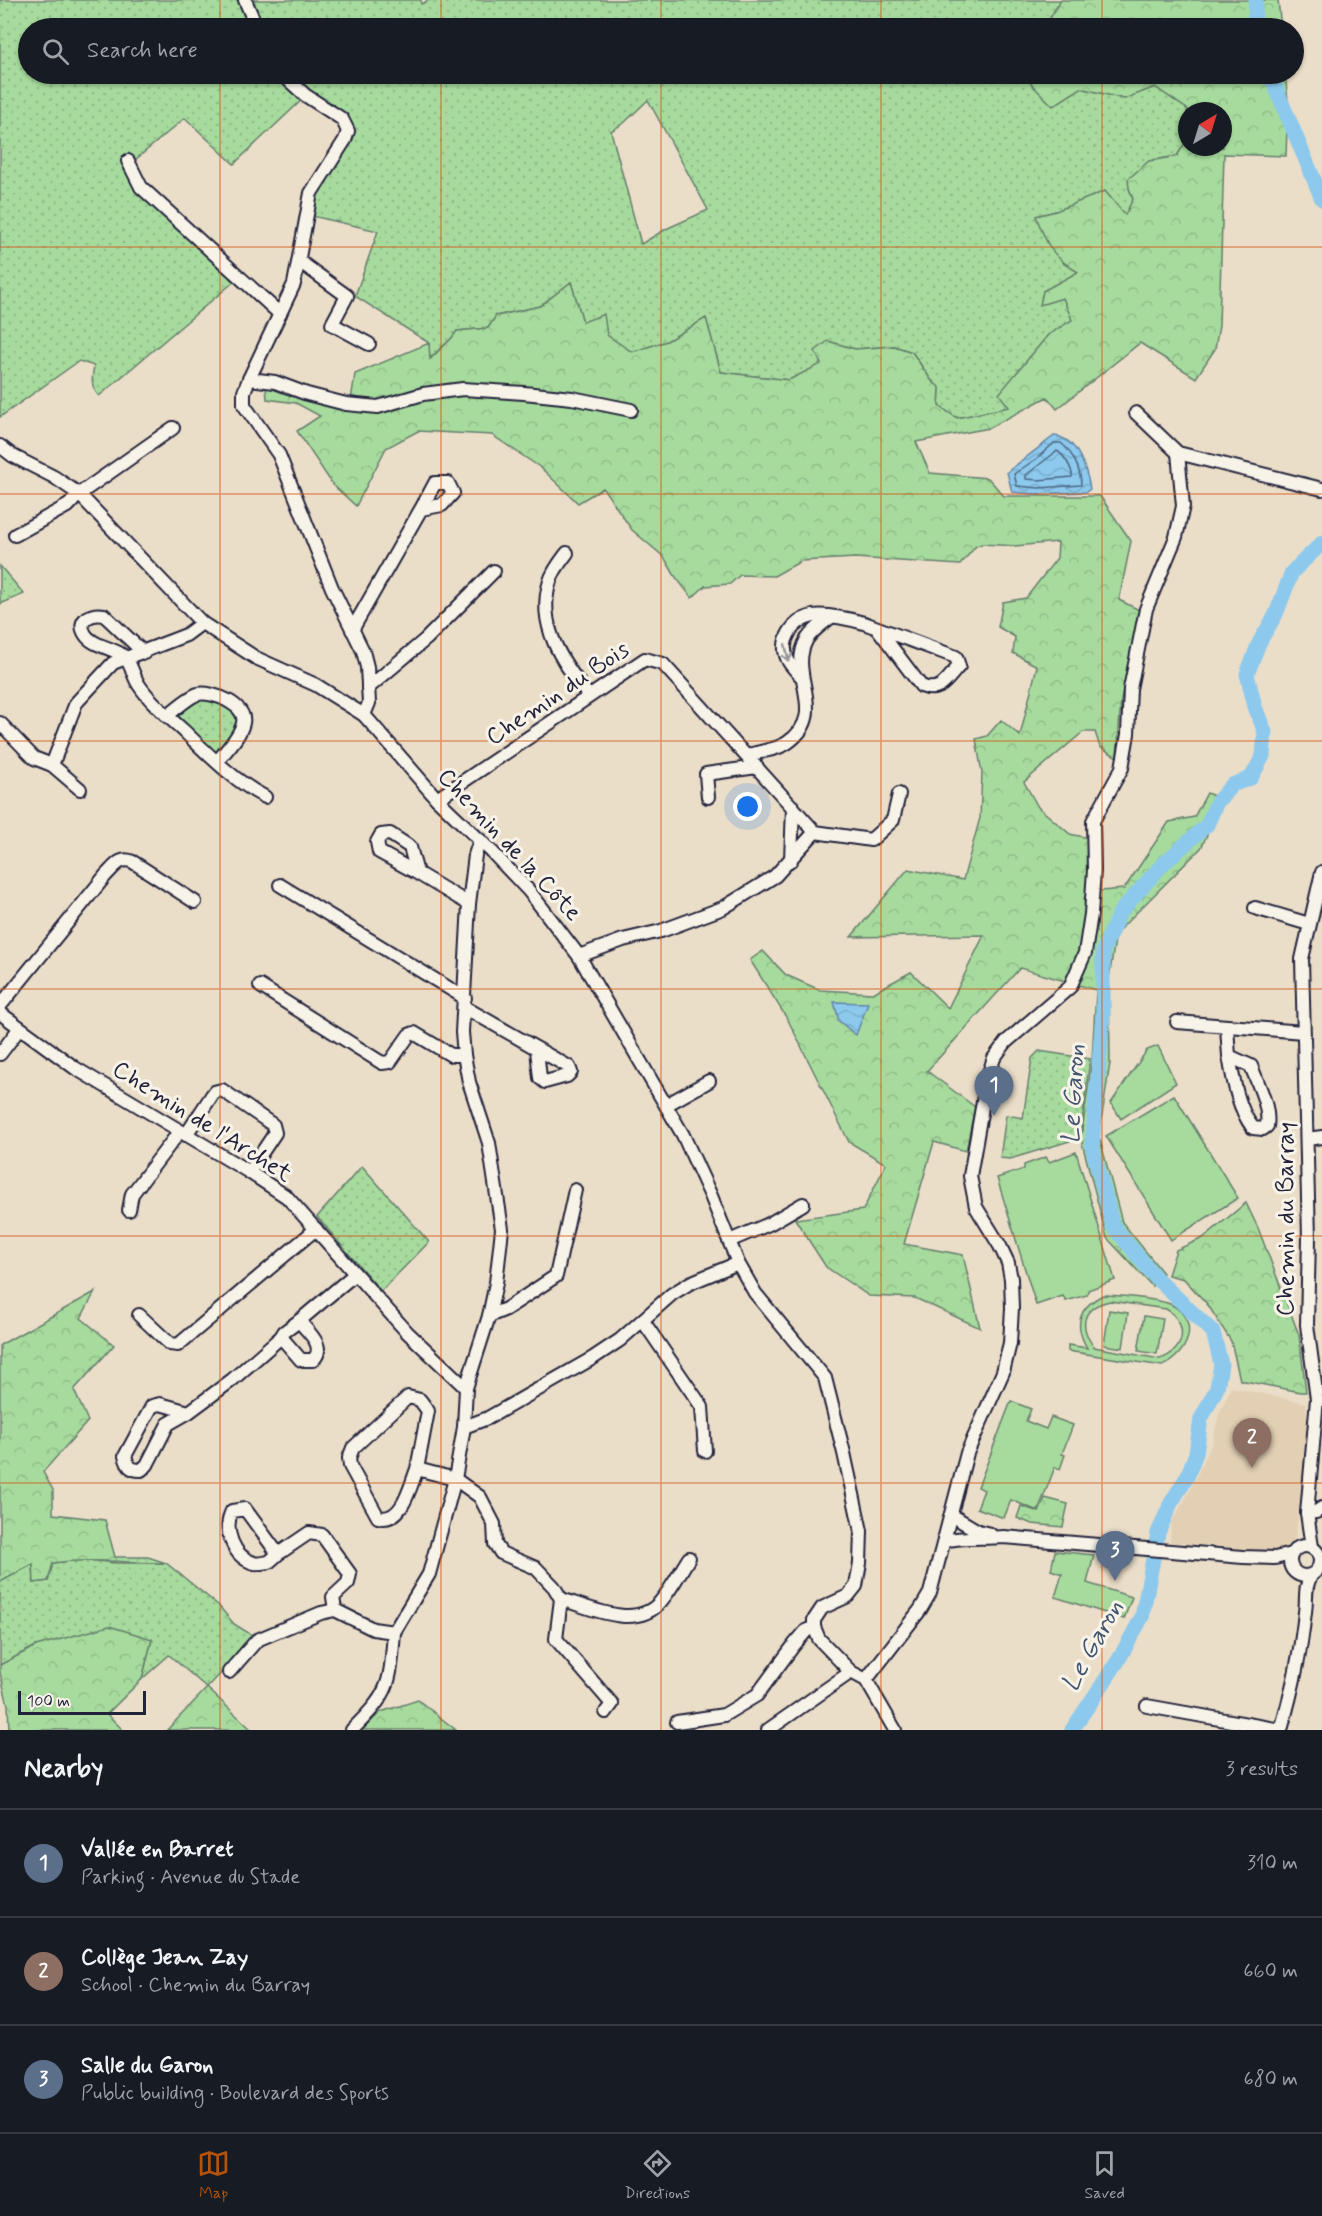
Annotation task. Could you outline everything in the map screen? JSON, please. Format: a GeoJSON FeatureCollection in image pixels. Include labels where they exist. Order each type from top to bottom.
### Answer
{"type":"FeatureCollection","features":[{"type":"Feature","properties":{"kind":"street"},"geometry":{"type":"LineString","coordinates":[[245,0],[252,18]]}},
{"type":"Feature","properties":{"kind":"street"},"geometry":{"type":"LineString","coordinates":[[293,84],[305,95],[342,119],[348,131],[345,140],[311,193],[294,284],[249,379],[244,392],[244,405],[279,455],[332,588],[363,651],[367,667],[369,703],[364,715]]}},
{"type":"Feature","properties":{"kind":"street"},"geometry":{"type":"LineString","coordinates":[[128,161],[141,187],[280,314]]}},
{"type":"Feature","properties":{"kind":"street"},"geometry":{"type":"LineString","coordinates":[[299,261],[347,296],[332,324],[369,344]]}},
{"type":"Feature","properties":{"kind":"street"},"geometry":{"type":"LineString","coordinates":[[249,379],[275,382],[307,394],[346,404],[378,407],[423,394],[463,389],[572,398],[631,410]]}},
{"type":"Feature","properties":{"kind":"street"},"geometry":{"type":"LineString","coordinates":[[1136,413],[1178,453],[1322,489]]}},
{"type":"Feature","properties":{"kind":"street"},"geometry":{"type":"LineString","coordinates":[[15,535],[69,505],[79,494],[173,428]]}},
{"type":"Feature","properties":{"kind":"street","name":"Chemin de la Côte"},"geometry":{"type":"LineString","coordinates":[[0,446],[79,494],[202,623],[256,658],[316,685],[364,715],[437,799],[529,891],[579,956],[693,1155],[738,1263],[755,1293],[825,1378],[861,1531],[860,1563],[856,1586],[848,1596],[822,1608],[814,1620],[814,1627]]}},
{"type":"Feature","properties":{"kind":"street"},"geometry":{"type":"LineString","coordinates":[[866,1680],[930,1593],[967,1453],[1002,1372],[1010,1343],[1012,1308],[1008,1263],[976,1207],[972,1196],[970,1176],[987,1079],[994,1058],[1006,1042],[1070,987],[1084,953],[1091,914],[1094,821],[1122,768],[1128,734],[1130,689],[1146,609],[1176,537],[1183,506],[1178,453]]}},
{"type":"Feature","properties":{"kind":"street"},"geometry":{"type":"LineString","coordinates":[[352,630],[422,509]]}},
{"type":"Feature","properties":{"kind":"street"},"geometry":{"type":"LineString","coordinates":[[567,553],[550,580],[547,599],[548,622],[554,645],[563,662],[588,696]]}},
{"type":"Feature","properties":{"kind":"street"},"geometry":{"type":"LineString","coordinates":[[368,688],[426,639],[494,571]]}},
{"type":"Feature","properties":{"kind":"street"},"geometry":{"type":"LineString","coordinates":[[144,653],[104,615],[95,613],[87,616],[83,623],[83,632],[88,638],[126,658],[138,685],[167,716],[247,788],[265,797]]}},
{"type":"Feature","properties":{"kind":"street"},"geometry":{"type":"LineString","coordinates":[[801,676],[789,662],[785,650],[786,638],[792,628],[812,616],[850,619],[878,629],[956,657],[959,666],[940,687],[930,690],[921,686],[878,629]]}},
{"type":"Feature","properties":{"kind":"street"},"geometry":{"type":"LineString","coordinates":[[748,756],[786,744],[804,725],[808,712],[808,701],[801,676],[801,657],[806,641],[814,630],[831,617]]}},
{"type":"Feature","properties":{"kind":"street"},"geometry":{"type":"LineString","coordinates":[[52,765],[76,703],[113,663],[186,635],[202,623]]}},
{"type":"Feature","properties":{"kind":"street","name":"Chemin du Bois"},"geometry":{"type":"LineString","coordinates":[[437,799],[645,659],[663,664],[815,832]]}},
{"type":"Feature","properties":{"kind":"street"},"geometry":{"type":"LineString","coordinates":[[167,716],[197,694],[212,695],[236,705],[242,711],[244,720],[241,729],[217,762]]}},
{"type":"Feature","properties":{"kind":"street"},"geometry":{"type":"LineString","coordinates":[[0,723],[34,758],[52,765],[80,789]]}},
{"type":"Feature","properties":{"kind":"street"},"geometry":{"type":"LineString","coordinates":[[708,797],[706,774],[757,767]]}},
{"type":"Feature","properties":{"kind":"street"},"geometry":{"type":"LineString","coordinates":[[579,956],[623,940],[661,931],[723,908],[775,876],[815,832],[871,840],[893,820],[899,794]]}},
{"type":"Feature","properties":{"kind":"street"},"geometry":{"type":"LineString","coordinates":[[791,860],[793,807]]}},
{"type":"Feature","properties":{"kind":"street"},"geometry":{"type":"LineString","coordinates":[[352,1730],[377,1705],[386,1690],[390,1675],[394,1632],[429,1574],[455,1479],[464,1427],[466,1388],[489,1316],[496,1283],[502,1229],[489,1143],[469,1082],[462,1032],[469,904],[475,855],[480,840]]}},
{"type":"Feature","properties":{"kind":"street"},"geometry":{"type":"LineString","coordinates":[[0,1006],[106,875],[121,860],[127,858],[195,902]]}},
{"type":"Feature","properties":{"kind":"street","name":"Chemin du Barray"},"geometry":{"type":"LineString","coordinates":[[1308,1551],[1307,1513],[1317,1399],[1307,1325],[1309,1238],[1302,959],[1314,921],[1322,872]]}},
{"type":"Feature","properties":{"kind":"street"},"geometry":{"type":"LineString","coordinates":[[417,873],[469,904]]}},
{"type":"Feature","properties":{"kind":"street"},"geometry":{"type":"LineString","coordinates":[[280,885],[537,1050]]}},
{"type":"Feature","properties":{"kind":"street"},"geometry":{"type":"LineString","coordinates":[[1255,908],[1314,921]]}},
{"type":"Feature","properties":{"kind":"street"},"geometry":{"type":"LineString","coordinates":[[260,986],[382,1063],[390,1062],[409,1035],[414,1032],[451,1055],[464,1055]]}},
{"type":"Feature","properties":{"kind":"street","name":"Chemin de l'Archet"},"geometry":{"type":"LineString","coordinates":[[0,1013],[75,1068],[287,1197],[407,1332],[466,1388]]}},
{"type":"Feature","properties":{"kind":"street"},"geometry":{"type":"LineString","coordinates":[[1177,1022],[1303,1032]]}},
{"type":"Feature","properties":{"kind":"street"},"geometry":{"type":"LineString","coordinates":[[1227,1027],[1229,1056],[1237,1090],[1248,1121],[1253,1128],[1263,1129],[1267,1126],[1268,1116],[1251,1066],[1229,1056]]}},
{"type":"Feature","properties":{"kind":"street"},"geometry":{"type":"LineString","coordinates":[[0,1054],[19,1029]]}},
{"type":"Feature","properties":{"kind":"street"},"geometry":{"type":"LineString","coordinates":[[666,1105],[709,1081]]}},
{"type":"Feature","properties":{"kind":"street"},"geometry":{"type":"LineString","coordinates":[[129,1210],[132,1194],[183,1133],[213,1092],[222,1090],[273,1125],[275,1133],[249,1172]]}},
{"type":"Feature","properties":{"kind":"street"},"geometry":{"type":"LineString","coordinates":[[1307,1139],[1322,1137]]}},
{"type":"Feature","properties":{"kind":"street"},"geometry":{"type":"LineString","coordinates":[[489,1316],[506,1310],[556,1276],[575,1190]]}},
{"type":"Feature","properties":{"kind":"street"},"geometry":{"type":"LineString","coordinates":[[729,1241],[769,1224],[803,1204]]}},
{"type":"Feature","properties":{"kind":"street"},"geometry":{"type":"LineString","coordinates":[[139,1315],[170,1344],[178,1345],[316,1229]]}},
{"type":"Feature","properties":{"kind":"street"},"geometry":{"type":"LineString","coordinates":[[464,1427],[488,1418],[544,1387],[620,1340],[672,1294],[690,1283],[738,1263]]}},
{"type":"Feature","properties":{"kind":"street"},"geometry":{"type":"LineString","coordinates":[[189,1412],[160,1404],[152,1406],[125,1456],[128,1465],[133,1470],[141,1470],[147,1465],[168,1424],[189,1412],[232,1380],[284,1332],[355,1274]]}},
{"type":"Feature","properties":{"kind":"street"},"geometry":{"type":"LineString","coordinates":[[643,1321],[702,1407],[705,1451]]}},
{"type":"Feature","properties":{"kind":"street"},"geometry":{"type":"LineString","coordinates":[[281,1337],[301,1360],[313,1360],[319,1349],[317,1343],[299,1322]]}},
{"type":"Feature","properties":{"kind":"street"},"geometry":{"type":"LineString","coordinates":[[408,1397],[420,1400],[428,1411],[417,1469],[401,1508],[396,1515],[385,1519],[378,1517],[350,1466],[349,1458],[353,1448],[408,1397]]}},
{"type":"Feature","properties":{"kind":"street"},"geometry":{"type":"LineString","coordinates":[[417,1469],[455,1479],[480,1497],[494,1524],[495,1544],[501,1553],[536,1568],[554,1587],[561,1599],[556,1639],[612,1704],[606,1712]]}},
{"type":"Feature","properties":{"kind":"street"},"geometry":{"type":"LineString","coordinates":[[1307,1513],[1316,1512],[1322,1508]]}},
{"type":"Feature","properties":{"kind":"street"},"geometry":{"type":"LineString","coordinates":[[278,1554],[245,1509],[232,1511],[227,1521],[229,1537],[243,1556],[254,1563],[269,1562],[309,1533],[322,1536],[350,1574],[348,1583],[333,1597],[335,1610]]}},
{"type":"Feature","properties":{"kind":"street"},"geometry":{"type":"LineString","coordinates":[[951,1515],[978,1531],[1004,1537],[1243,1557],[1275,1558],[1308,1551]]}},
{"type":"Feature","properties":{"kind":"street"},"geometry":{"type":"LineString","coordinates":[[944,1541],[957,1537],[982,1539],[1004,1537]]}},
{"type":"Feature","properties":{"kind":"street"},"geometry":{"type":"LineString","coordinates":[[1146,1706],[1281,1730],[1294,1682],[1305,1612],[1306,1587],[1320,1563],[1308,1551]]}},
{"type":"Feature","properties":{"kind":"street"},"geometry":{"type":"LineString","coordinates":[[1302,1628],[1302,1593],[1289,1560],[1308,1551]]}},
{"type":"Feature","properties":{"kind":"street"},"geometry":{"type":"LineString","coordinates":[[1243,1557],[1301,1576],[1317,1571]]}},
{"type":"Feature","properties":{"kind":"street"},"geometry":{"type":"LineString","coordinates":[[561,1599],[631,1617],[648,1613],[660,1603],[688,1558]]}},
{"type":"Feature","properties":{"kind":"street"},"geometry":{"type":"LineString","coordinates":[[229,1672],[257,1640],[321,1613],[335,1610],[373,1629],[394,1632]]}},
{"type":"Feature","properties":{"kind":"street"},"geometry":{"type":"LineString","coordinates":[[677,1722],[724,1714],[757,1695],[806,1631],[814,1627],[819,1639],[851,1672],[866,1680],[895,1730]]}},
{"type":"Feature","properties":{"kind":"street"},"geometry":{"type":"LineString","coordinates":[[768,1730],[851,1672]]}},
{"type":"Feature","properties":{"kind":"shaded area"},"geometry":{"type":"Polygon","coordinates":[[[1231,1387],[1306,1403],[1308,1439],[1295,1540],[1278,1552],[1170,1542],[1171,1523],[1189,1492],[1212,1443],[1219,1414],[1231,1387]]]}},
{"type":"Feature","properties":{"kind":"green space"},"geometry":{"type":"Polygon","coordinates":[[[0,0],[421,0],[421,4],[429,0],[1061,0],[1050,18],[18,18],[18,84],[1032,84],[1034,87],[1081,88],[1124,99],[1155,87],[1178,103],[1178,154],[1149,161],[1129,188],[1133,199],[1125,216],[1056,211],[1036,216],[1064,264],[1079,272],[1043,291],[1041,304],[1063,298],[1073,320],[1048,335],[1000,394],[1010,407],[957,418],[939,406],[940,388],[931,380],[912,352],[894,346],[855,349],[828,341],[822,364],[789,380],[721,372],[706,319],[667,341],[632,352],[583,322],[571,282],[540,306],[496,316],[488,328],[457,331],[429,359],[429,343],[355,296],[378,231],[303,214],[344,137],[340,122],[305,97],[234,164],[185,118],[135,160],[146,187],[243,274],[99,396],[93,385],[94,366],[79,361],[0,417],[0,0]],[[648,100],[624,123],[611,131],[641,244],[666,229],[708,210],[648,100]]]}},
{"type":"Feature","properties":{"kind":"green space"},"geometry":{"type":"Polygon","coordinates":[[[1061,0],[1278,0],[1280,18],[1050,18],[1061,0]]]}},
{"type":"Feature","properties":{"kind":"green space"},"geometry":{"type":"Polygon","coordinates":[[[1032,84],[1286,84],[1288,101],[1286,156],[1232,154],[1232,102],[1178,103],[1155,87],[1124,99],[1081,88],[1053,106],[1032,84]]]}},
{"type":"Feature","properties":{"kind":"green space"},"geometry":{"type":"Polygon","coordinates":[[[1177,156],[1224,156],[1219,326],[1215,349],[1196,378],[1140,343],[1057,409],[1047,397],[989,428],[916,442],[930,473],[988,478],[1004,496],[1100,496],[1131,541],[1119,600],[1139,610],[1121,700],[1117,757],[1100,747],[1095,732],[1083,732],[1024,782],[1038,807],[1070,834],[1089,838],[1089,892],[1124,889],[1169,822],[1194,817],[1207,793],[1223,800],[1201,848],[1116,933],[1109,979],[1110,1063],[1099,1136],[1122,1222],[1163,1273],[1152,1286],[1107,1238],[1081,1139],[1092,1059],[1096,990],[1020,968],[927,1071],[975,1107],[966,1151],[934,1142],[904,1244],[963,1255],[980,1328],[915,1298],[869,1296],[826,1267],[795,1219],[863,1210],[886,1164],[849,1142],[788,1020],[750,960],[763,951],[786,975],[820,990],[873,993],[911,972],[948,1008],[984,935],[851,937],[908,869],[963,880],[980,818],[982,773],[976,739],[987,736],[1001,720],[1020,736],[1037,666],[1013,653],[1015,637],[998,627],[1003,602],[1026,598],[1057,558],[1058,542],[1015,546],[982,544],[976,546],[960,565],[855,558],[801,561],[774,576],[740,575],[730,584],[705,586],[692,598],[664,557],[632,530],[603,488],[578,503],[541,468],[492,435],[418,431],[386,448],[356,506],[333,485],[297,431],[320,416],[296,403],[267,399],[265,377],[351,400],[355,374],[429,343],[430,359],[457,331],[488,328],[496,316],[540,306],[571,282],[583,322],[604,314],[607,335],[632,352],[667,341],[706,318],[721,372],[789,380],[821,364],[815,351],[828,341],[855,349],[894,346],[912,352],[931,380],[940,388],[939,406],[957,418],[1009,407],[999,394],[1048,335],[1072,320],[1063,298],[1040,305],[1043,291],[1078,272],[1062,261],[1051,249],[1036,216],[1056,211],[1105,191],[1125,215],[1133,199],[1128,179],[1149,161],[1177,156]]]}},
{"type":"Feature","properties":{"kind":"green space"},"geometry":{"type":"Polygon","coordinates":[[[0,566],[24,594],[0,604],[0,566]]]}},
{"type":"Feature","properties":{"kind":"green space"},"geometry":{"type":"Polygon","coordinates":[[[201,698],[210,699],[238,713],[232,736],[216,752],[210,750],[178,721],[177,715],[201,698]]]}},
{"type":"Feature","properties":{"kind":"green space"},"geometry":{"type":"Polygon","coordinates":[[[1158,1046],[1176,1083],[1121,1119],[1111,1103],[1147,1050],[1158,1046]]]}},
{"type":"Feature","properties":{"kind":"green space"},"geometry":{"type":"Polygon","coordinates":[[[1039,1051],[1090,1059],[1080,1138],[1010,1159],[1000,1158],[1006,1115],[1023,1118],[1032,1058],[1039,1051]]]}},
{"type":"Feature","properties":{"kind":"green space"},"geometry":{"type":"Polygon","coordinates":[[[1174,1095],[1238,1198],[1171,1240],[1106,1136],[1174,1095]]]}},
{"type":"Feature","properties":{"kind":"green space"},"geometry":{"type":"Polygon","coordinates":[[[1076,1152],[1115,1280],[1088,1290],[1087,1295],[1066,1301],[1063,1296],[1036,1305],[997,1178],[1024,1169],[1024,1165],[1046,1157],[1049,1162],[1076,1152]]]}},
{"type":"Feature","properties":{"kind":"green space"},"geometry":{"type":"Polygon","coordinates":[[[362,1166],[429,1242],[381,1291],[317,1217],[362,1166]]]}},
{"type":"Feature","properties":{"kind":"green space"},"geometry":{"type":"Polygon","coordinates":[[[1246,1203],[1258,1228],[1299,1335],[1306,1392],[1240,1380],[1231,1341],[1208,1305],[1184,1279],[1168,1275],[1176,1250],[1203,1238],[1246,1203]]]}},
{"type":"Feature","properties":{"kind":"green space"},"geometry":{"type":"Polygon","coordinates":[[[95,1292],[81,1318],[114,1345],[74,1390],[88,1421],[43,1472],[53,1490],[53,1514],[105,1520],[115,1557],[148,1557],[166,1563],[95,1561],[53,1563],[48,1581],[34,1583],[33,1564],[0,1582],[0,1345],[95,1292]]]}},
{"type":"Feature","properties":{"kind":"green space"},"geometry":{"type":"Polygon","coordinates":[[[1103,1295],[1149,1299],[1172,1305],[1187,1320],[1188,1338],[1178,1354],[1162,1366],[1068,1351],[1068,1345],[1087,1348],[1080,1331],[1081,1317],[1088,1305],[1103,1295]],[[1110,1301],[1088,1312],[1086,1331],[1094,1347],[1160,1359],[1175,1350],[1181,1336],[1178,1322],[1166,1309],[1110,1301]]]}},
{"type":"Feature","properties":{"kind":"green space"},"geometry":{"type":"Polygon","coordinates":[[[1109,1310],[1128,1313],[1123,1348],[1104,1345],[1109,1310]]]}},
{"type":"Feature","properties":{"kind":"green space"},"geometry":{"type":"Polygon","coordinates":[[[1144,1316],[1163,1319],[1157,1354],[1138,1351],[1144,1316]]]}},
{"type":"Feature","properties":{"kind":"green space"},"geometry":{"type":"Polygon","coordinates":[[[1011,1401],[1031,1409],[1026,1421],[1046,1429],[1051,1417],[1073,1425],[1062,1454],[1065,1455],[1060,1469],[1055,1467],[1038,1511],[1011,1500],[1004,1518],[977,1508],[984,1490],[978,1487],[1011,1401]]]}},
{"type":"Feature","properties":{"kind":"green space"},"geometry":{"type":"Polygon","coordinates":[[[1045,1498],[1068,1504],[1063,1527],[1032,1524],[1017,1518],[1021,1506],[1039,1512],[1045,1498]]]}},
{"type":"Feature","properties":{"kind":"green space"},"geometry":{"type":"Polygon","coordinates":[[[1055,1551],[1094,1555],[1087,1583],[1132,1597],[1124,1619],[1055,1597],[1062,1574],[1051,1570],[1055,1551]]]}},
{"type":"Feature","properties":{"kind":"green space"},"geometry":{"type":"Polygon","coordinates":[[[79,1559],[116,1563],[166,1563],[218,1605],[234,1624],[255,1637],[207,1688],[169,1655],[142,1679],[152,1639],[36,1646],[0,1665],[0,1582],[33,1564],[34,1583],[48,1581],[53,1563],[79,1559]]]}},
{"type":"Feature","properties":{"kind":"green space"},"geometry":{"type":"Polygon","coordinates":[[[109,1626],[152,1639],[142,1679],[107,1714],[123,1730],[9,1730],[8,1705],[0,1665],[36,1646],[109,1626]]]}},
{"type":"Feature","properties":{"kind":"green space"},"geometry":{"type":"Polygon","coordinates":[[[207,1688],[252,1730],[167,1730],[207,1688]]]}},
{"type":"Feature","properties":{"kind":"green space"},"geometry":{"type":"Polygon","coordinates":[[[418,1700],[456,1730],[362,1730],[381,1712],[418,1700]]]}},
{"type":"Feature","properties":{"kind":"water"},"geometry":{"type":"Polygon","coordinates":[[[1054,436],[1069,442],[1075,448],[1083,464],[1090,489],[1086,492],[1034,494],[1012,492],[1007,472],[1054,436]]]}},
{"type":"Feature","properties":{"kind":"water"},"geometry":{"type":"Polygon","coordinates":[[[834,1002],[868,1003],[856,1035],[839,1021],[834,1002]]]}},
{"type":"Feature","properties":{"kind":"waterway","name":"Le Garon"},"geometry":{"type":"LineString","coordinates":[[1255,18],[1256,0]]}},
{"type":"Feature","properties":{"kind":"waterway","name":"Le Garon"},"geometry":{"type":"LineString","coordinates":[[1274,84],[1322,199]]}},
{"type":"Feature","properties":{"kind":"waterway","name":"Le Garon"},"geometry":{"type":"LineString","coordinates":[[1072,1730],[1118,1661],[1142,1617],[1158,1533],[1171,1503],[1187,1477],[1196,1453],[1201,1419],[1217,1388],[1221,1364],[1213,1332],[1156,1278],[1113,1226],[1092,1146],[1103,1015],[1103,950],[1120,912],[1162,865],[1207,825],[1217,802],[1232,785],[1251,778],[1263,756],[1265,732],[1255,707],[1247,674],[1259,643],[1276,614],[1292,572],[1322,543]]}},
{"type":"Feature","properties":{"kind":"place","name":"Vallée en Barret"},"geometry":{"type":"Point","coordinates":[994,1116]}},
{"type":"Feature","properties":{"kind":"place","name":"Collège Jean Zay"},"geometry":{"type":"Point","coordinates":[1252,1468]}},
{"type":"Feature","properties":{"kind":"place","name":"Salle du Garon"},"geometry":{"type":"Point","coordinates":[1115,1581]}}]}
